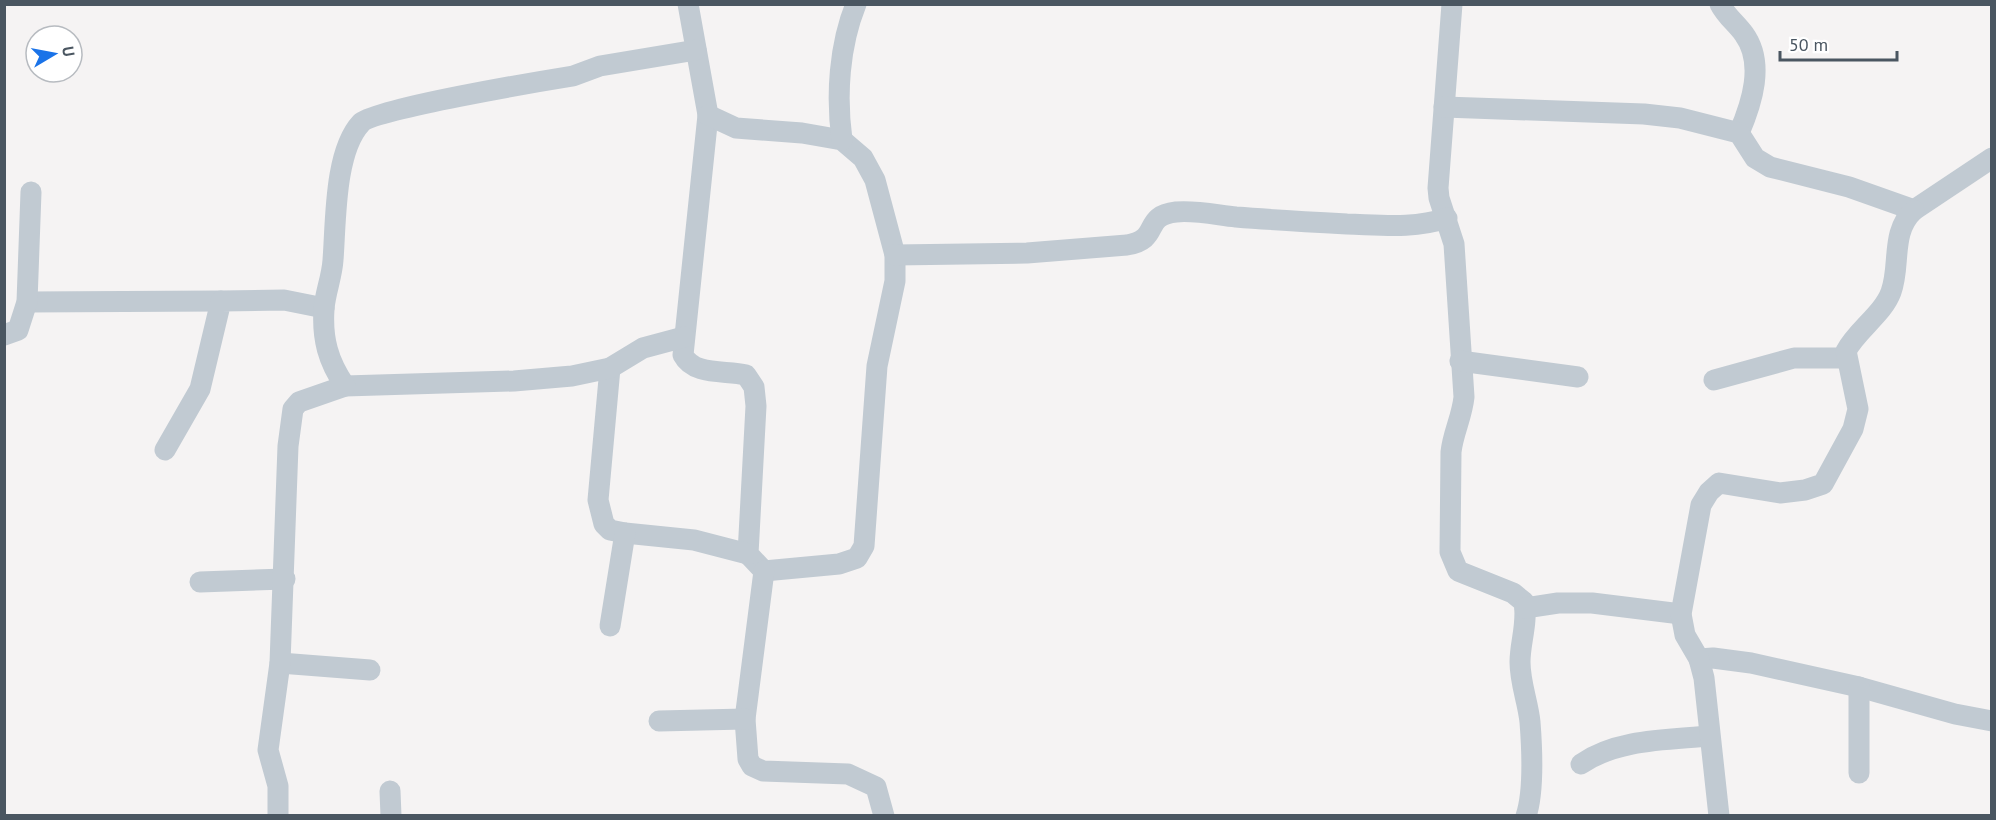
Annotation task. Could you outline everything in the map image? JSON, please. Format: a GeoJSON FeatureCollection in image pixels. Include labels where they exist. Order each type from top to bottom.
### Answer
{"type":"FeatureCollection","features":[{"type":"Feature","properties":{"kind":"street"},"geometry":{"type":"LineString","coordinates":[[688,4],[708,115],[693,277],[683,355],[687,363],[698,369],[746,375],[754,387],[756,405],[748,554]]}},
{"type":"Feature","properties":{"kind":"street"},"geometry":{"type":"LineString","coordinates":[[842,140],[839,119],[844,42],[856,4]]}},
{"type":"Feature","properties":{"kind":"street"},"geometry":{"type":"LineString","coordinates":[[1452,4],[1438,188],[1454,244],[1464,397],[1462,418],[1452,440],[1449,476],[1450,552],[1453,564],[1458,570],[1514,593],[1524,602],[1520,659],[1521,681],[1530,722],[1530,787],[1526,816]]}},
{"type":"Feature","properties":{"kind":"street"},"geometry":{"type":"LineString","coordinates":[[1720,4],[1745,35],[1754,56],[1755,72],[1750,101],[1739,133]]}},
{"type":"Feature","properties":{"kind":"street"},"geometry":{"type":"LineString","coordinates":[[345,386],[328,358],[324,309],[333,264],[337,199],[345,156],[353,134],[368,118],[573,76],[600,66],[696,50]]}},
{"type":"Feature","properties":{"kind":"street"},"geometry":{"type":"LineString","coordinates":[[1444,107],[1644,114],[1680,118],[1739,133],[1755,158],[1770,167],[1849,187],[1914,210]]}},
{"type":"Feature","properties":{"kind":"street"},"geometry":{"type":"LineString","coordinates":[[708,115],[735,128],[802,133],[842,140],[863,158],[874,180],[895,255],[894,281],[877,366],[864,546],[857,558],[839,564],[764,571]]}},
{"type":"Feature","properties":{"kind":"street"},"geometry":{"type":"LineString","coordinates":[[1719,816],[1704,678],[1699,659],[1685,635],[1681,614],[1696,542],[1696,522],[1701,505],[1709,492],[1719,483],[1790,493],[1819,487],[1827,479],[1853,429],[1858,409],[1846,351],[1851,341],[1888,299],[1892,290],[1899,235],[1904,219],[1992,158]]}},
{"type":"Feature","properties":{"kind":"street"},"geometry":{"type":"LineString","coordinates":[[4,335],[18,330],[27,302],[31,192]]}},
{"type":"Feature","properties":{"kind":"street"},"geometry":{"type":"LineString","coordinates":[[895,255],[1028,253],[1127,245],[1142,242],[1148,237],[1155,220],[1163,214],[1179,212],[1275,220],[1415,227],[1447,218]]}},
{"type":"Feature","properties":{"kind":"street"},"geometry":{"type":"LineString","coordinates":[[27,302],[284,300],[324,309]]}},
{"type":"Feature","properties":{"kind":"street"},"geometry":{"type":"LineString","coordinates":[[165,450],[200,389],[221,301]]}},
{"type":"Feature","properties":{"kind":"street"},"geometry":{"type":"LineString","coordinates":[[278,816],[278,786],[268,750],[280,663],[285,579],[288,446],[293,409],[299,402],[345,386],[514,381],[572,376],[610,368],[643,348],[684,337]]}},
{"type":"Feature","properties":{"kind":"street"},"geometry":{"type":"LineString","coordinates":[[1714,380],[1794,358],[1846,358]]}},
{"type":"Feature","properties":{"kind":"street"},"geometry":{"type":"LineString","coordinates":[[1460,361],[1578,377]]}},
{"type":"Feature","properties":{"kind":"street"},"geometry":{"type":"LineString","coordinates":[[610,368],[599,509],[604,524],[610,530],[694,540],[748,554],[764,571]]}},
{"type":"Feature","properties":{"kind":"street"},"geometry":{"type":"LineString","coordinates":[[610,626],[625,533]]}},
{"type":"Feature","properties":{"kind":"street"},"geometry":{"type":"LineString","coordinates":[[764,571],[745,719],[748,759],[752,765],[763,771],[848,774],[862,779],[876,788],[884,816]]}},
{"type":"Feature","properties":{"kind":"street"},"geometry":{"type":"LineString","coordinates":[[200,582],[285,579]]}},
{"type":"Feature","properties":{"kind":"street"},"geometry":{"type":"LineString","coordinates":[[1525,608],[1558,603],[1592,603],[1681,614]]}},
{"type":"Feature","properties":{"kind":"street"},"geometry":{"type":"LineString","coordinates":[[1699,659],[1713,658],[1751,663],[1859,687],[1955,714],[1992,721]]}},
{"type":"Feature","properties":{"kind":"street"},"geometry":{"type":"LineString","coordinates":[[280,663],[370,670]]}},
{"type":"Feature","properties":{"kind":"street"},"geometry":{"type":"LineString","coordinates":[[1859,687],[1859,773]]}},
{"type":"Feature","properties":{"kind":"street"},"geometry":{"type":"LineString","coordinates":[[659,721],[745,719]]}},
{"type":"Feature","properties":{"kind":"street"},"geometry":{"type":"LineString","coordinates":[[1581,764],[1605,750],[1709,736]]}},
{"type":"Feature","properties":{"kind":"street"},"geometry":{"type":"LineString","coordinates":[[390,791],[391,816]]}}]}
